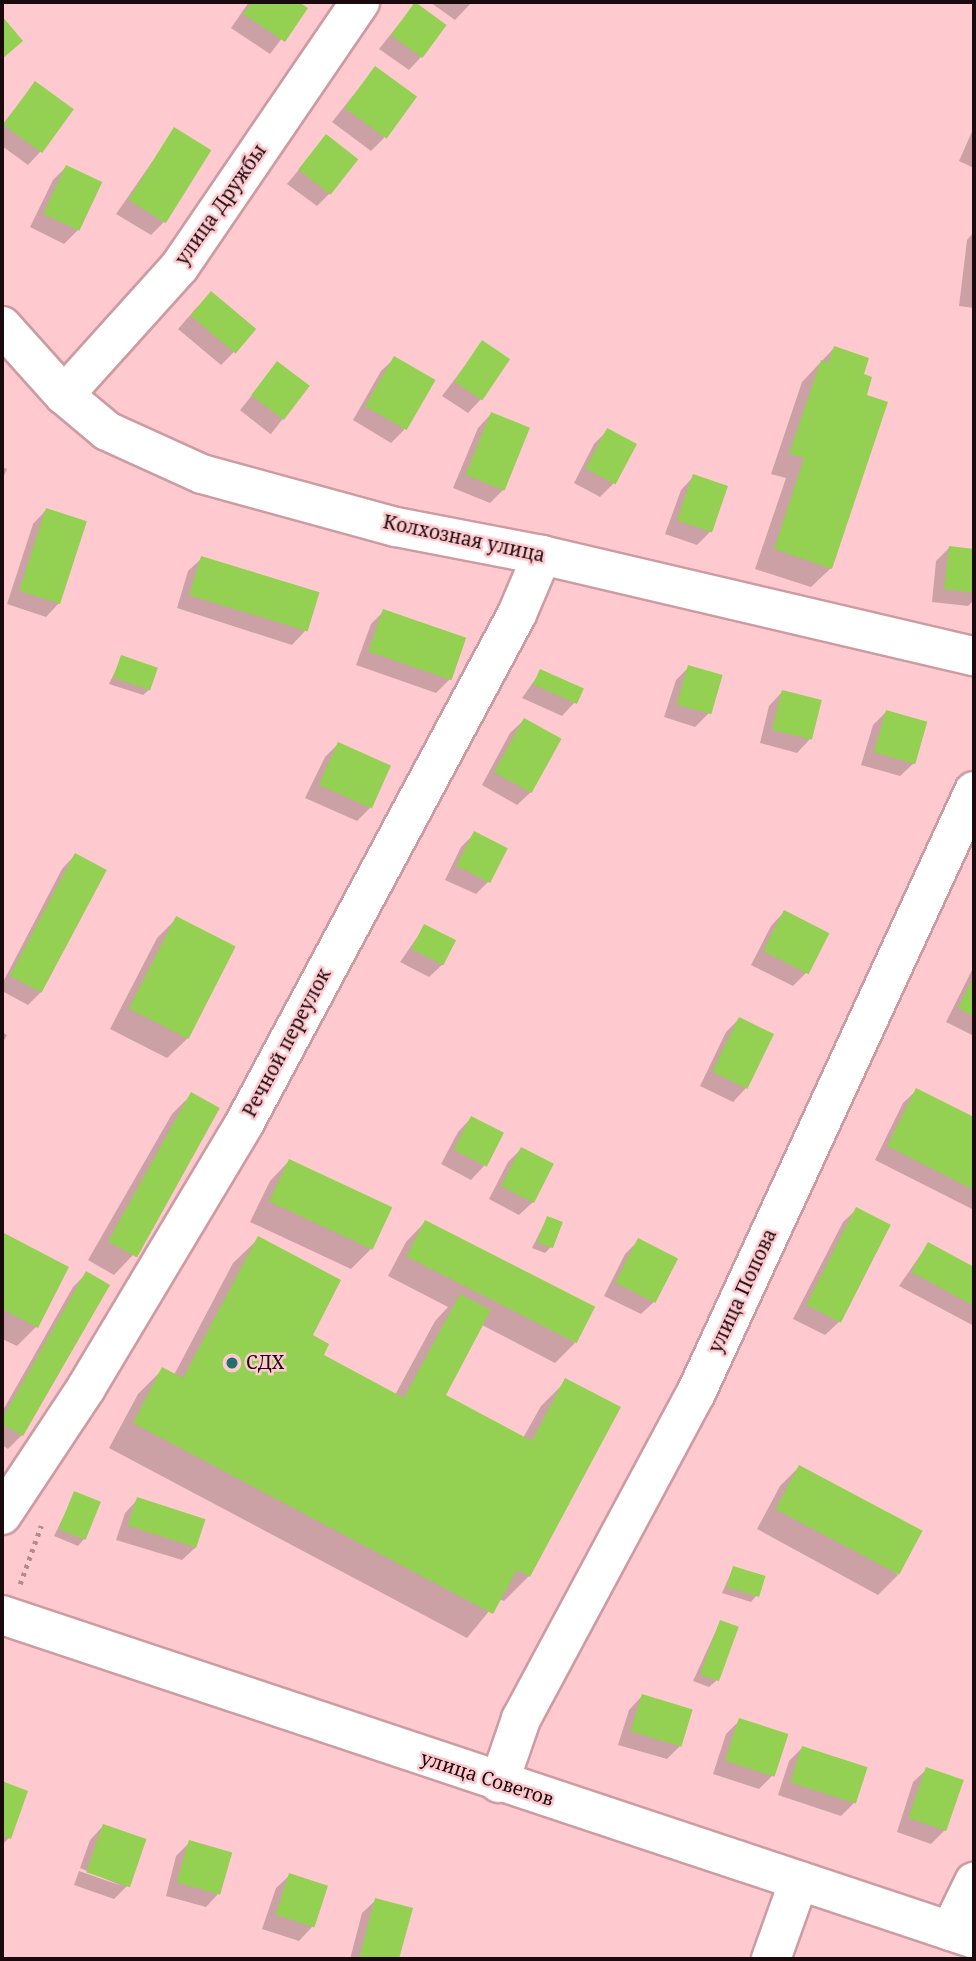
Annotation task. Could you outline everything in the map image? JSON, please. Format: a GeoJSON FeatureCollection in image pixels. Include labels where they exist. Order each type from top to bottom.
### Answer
{"type":"FeatureCollection","features":[{"type":"Feature","properties":{"kind":"street","name":"улица Дружбы"},"geometry":{"type":"LineString","coordinates":[[64,395],[180,266],[360,2]]}},
{"type":"Feature","properties":{"kind":"street","name":"Колхозная улица"},"geometry":{"type":"LineString","coordinates":[[2,326],[64,395],[107,431],[202,474],[396,527],[542,555],[974,656]]}},
{"type":"Feature","properties":{"kind":"street","name":"Речной переулок"},"geometry":{"type":"LineString","coordinates":[[2,1515],[86,1388],[244,1124],[517,614],[542,555]]}},
{"type":"Feature","properties":{"kind":"street","name":"улица Попова"},"geometry":{"type":"LineString","coordinates":[[499,1783],[521,1719],[696,1393],[974,791]]}},
{"type":"Feature","properties":{"kind":"street","name":"улица Советов"},"geometry":{"type":"LineString","coordinates":[[5,1616],[499,1783],[962,1935]]}},
{"type":"Feature","properties":{"kind":"street"},"geometry":{"type":"LineString","coordinates":[[771,1959],[799,1881]]}},
{"type":"Feature","properties":{"kind":"street"},"geometry":{"type":"LineString","coordinates":[[962,1935],[974,1882]]}},
{"type":"Feature","properties":{"kind":"path"},"geometry":{"type":"LineString","coordinates":[[5,1616],[43,1520]]}},
{"type":"Feature","properties":{"kind":"building"},"geometry":{"type":"Polygon","coordinates":[[[252,2],[299,2],[308,8],[285,42],[243,14],[252,2]]]}},
{"type":"Feature","properties":{"kind":"building"},"geometry":{"type":"Polygon","coordinates":[[[415,2],[447,25],[422,58],[391,35],[415,2]]]}},
{"type":"Feature","properties":{"kind":"building"},"geometry":{"type":"Polygon","coordinates":[[[2,16],[23,41],[2,59],[2,16]]]}},
{"type":"Feature","properties":{"kind":"building"},"geometry":{"type":"Polygon","coordinates":[[[375,66],[417,97],[387,139],[344,108],[375,66]]]}},
{"type":"Feature","properties":{"kind":"building"},"geometry":{"type":"Polygon","coordinates":[[[35,81],[74,109],[42,153],[3,125],[35,81]]]}},
{"type":"Feature","properties":{"kind":"building"},"geometry":{"type":"Polygon","coordinates":[[[174,127],[211,150],[166,223],[128,200],[174,127]]]}},
{"type":"Feature","properties":{"kind":"building"},"geometry":{"type":"Polygon","coordinates":[[[326,134],[358,159],[331,195],[298,169],[326,134]]]}},
{"type":"Feature","properties":{"kind":"building"},"geometry":{"type":"Polygon","coordinates":[[[66,165],[102,182],[79,231],[43,214],[66,165]]]}},
{"type":"Feature","properties":{"kind":"building"},"geometry":{"type":"Polygon","coordinates":[[[211,291],[256,329],[236,353],[190,316],[211,291]]]}},
{"type":"Feature","properties":{"kind":"building"},"geometry":{"type":"Polygon","coordinates":[[[482,340],[510,359],[482,400],[454,381],[482,340]]]}},
{"type":"Feature","properties":{"kind":"building"},"geometry":{"type":"Polygon","coordinates":[[[834,346],[869,358],[864,374],[872,377],[867,395],[888,402],[832,569],[774,549],[804,458],[789,454],[821,360],[828,363],[834,346]]]}},
{"type":"Feature","properties":{"kind":"building"},"geometry":{"type":"Polygon","coordinates":[[[394,356],[436,380],[407,430],[365,406],[394,356]]]}},
{"type":"Feature","properties":{"kind":"building"},"geometry":{"type":"Polygon","coordinates":[[[277,361],[310,386],[284,420],[251,395],[277,361]]]}},
{"type":"Feature","properties":{"kind":"building"},"geometry":{"type":"Polygon","coordinates":[[[491,412],[530,428],[504,491],[466,475],[491,412]]]}},
{"type":"Feature","properties":{"kind":"building"},"geometry":{"type":"Polygon","coordinates":[[[607,428],[637,444],[615,485],[585,469],[607,428]]]}},
{"type":"Feature","properties":{"kind":"building"},"geometry":{"type":"Polygon","coordinates":[[[693,474],[728,486],[712,532],[677,520],[693,474]]]}},
{"type":"Feature","properties":{"kind":"building"},"geometry":{"type":"Polygon","coordinates":[[[46,508],[87,521],[60,604],[19,591],[46,508]]]}},
{"type":"Feature","properties":{"kind":"building"},"geometry":{"type":"Polygon","coordinates":[[[949,546],[974,549],[974,593],[944,589],[949,546]]]}},
{"type":"Feature","properties":{"kind":"building"},"geometry":{"type":"Polygon","coordinates":[[[201,556],[320,592],[308,631],[189,595],[201,556]]]}},
{"type":"Feature","properties":{"kind":"building"},"geometry":{"type":"Polygon","coordinates":[[[383,609],[466,638],[452,680],[368,652],[383,609]]]}},
{"type":"Feature","properties":{"kind":"building"},"geometry":{"type":"Polygon","coordinates":[[[121,655],[158,668],[150,690],[113,678],[121,655]]]}},
{"type":"Feature","properties":{"kind":"building"},"geometry":{"type":"Polygon","coordinates":[[[688,665],[723,675],[711,714],[677,704],[688,665]]]}},
{"type":"Feature","properties":{"kind":"building"},"geometry":{"type":"Polygon","coordinates":[[[540,669],[584,689],[577,704],[533,685],[540,669]]]}},
{"type":"Feature","properties":{"kind":"building"},"geometry":{"type":"Polygon","coordinates":[[[782,690],[822,700],[812,740],[772,730],[782,690]]]}},
{"type":"Feature","properties":{"kind":"building"},"geometry":{"type":"Polygon","coordinates":[[[886,710],[927,722],[915,764],[874,752],[886,710]]]}},
{"type":"Feature","properties":{"kind":"building"},"geometry":{"type":"Polygon","coordinates":[[[524,718],[562,739],[532,793],[494,772],[524,718]]]}},
{"type":"Feature","properties":{"kind":"building"},"geometry":{"type":"Polygon","coordinates":[[[338,742],[391,766],[372,809],[319,785],[338,742]]]}},
{"type":"Feature","properties":{"kind":"building"},"geometry":{"type":"Polygon","coordinates":[[[474,831],[508,848],[490,883],[456,866],[474,831]]]}},
{"type":"Feature","properties":{"kind":"building"},"geometry":{"type":"Polygon","coordinates":[[[75,853],[107,870],[42,993],[10,976],[75,853]]]}},
{"type":"Feature","properties":{"kind":"building"},"geometry":{"type":"Polygon","coordinates":[[[784,910],[829,933],[809,974],[763,951],[784,910]]]}},
{"type":"Feature","properties":{"kind":"building"},"geometry":{"type":"Polygon","coordinates":[[[176,916],[236,946],[188,1039],[129,1009],[176,916]]]}},
{"type":"Feature","properties":{"kind":"building"},"geometry":{"type":"Polygon","coordinates":[[[424,924],[456,940],[443,965],[411,949],[424,924]]]}},
{"type":"Feature","properties":{"kind":"building"},"geometry":{"type":"Polygon","coordinates":[[[974,976],[974,1017],[958,1008],[974,976]]]}},
{"type":"Feature","properties":{"kind":"building"},"geometry":{"type":"Polygon","coordinates":[[[739,1017],[774,1034],[747,1089],[712,1072],[739,1017]]]}},
{"type":"Feature","properties":{"kind":"building"},"geometry":{"type":"Polygon","coordinates":[[[916,1088],[974,1117],[974,1190],[887,1146],[916,1088]]]}},
{"type":"Feature","properties":{"kind":"building"},"geometry":{"type":"Polygon","coordinates":[[[191,1092],[220,1108],[137,1258],[108,1242],[191,1092]]]}},
{"type":"Feature","properties":{"kind":"building"},"geometry":{"type":"Polygon","coordinates":[[[471,1116],[504,1133],[487,1167],[454,1150],[471,1116]]]}},
{"type":"Feature","properties":{"kind":"building"},"geometry":{"type":"Polygon","coordinates":[[[521,1147],[554,1164],[534,1203],[501,1186],[521,1147]]]}},
{"type":"Feature","properties":{"kind":"building"},"geometry":{"type":"Polygon","coordinates":[[[289,1159],[392,1207],[372,1250],[269,1202],[289,1159]]]}},
{"type":"Feature","properties":{"kind":"building"},"geometry":{"type":"Polygon","coordinates":[[[856,1207],[891,1225],[841,1323],[806,1305],[856,1207]]]}},
{"type":"Feature","properties":{"kind":"building"},"geometry":{"type":"Polygon","coordinates":[[[547,1216],[563,1222],[553,1248],[537,1242],[547,1216]]]}},
{"type":"Feature","properties":{"kind":"building"},"geometry":{"type":"Polygon","coordinates":[[[425,1220],[595,1307],[577,1343],[406,1257],[425,1220]]]}},
{"type":"Feature","properties":{"kind":"building"},"geometry":{"type":"Polygon","coordinates":[[[2,1232],[69,1267],[38,1328],[2,1309],[2,1232]]]}},
{"type":"Feature","properties":{"kind":"building"},"geometry":{"type":"Polygon","coordinates":[[[258,1236],[341,1280],[313,1335],[329,1344],[324,1355],[404,1398],[460,1294],[491,1310],[446,1395],[532,1441],[565,1378],[621,1407],[530,1577],[517,1570],[493,1614],[133,1423],[162,1367],[183,1378],[258,1236]]]}},
{"type":"Feature","properties":{"kind":"building"},"geometry":{"type":"Polygon","coordinates":[[[638,1238],[678,1258],[655,1303],[615,1283],[638,1238]]]}},
{"type":"Feature","properties":{"kind":"building"},"geometry":{"type":"Polygon","coordinates":[[[928,1242],[974,1267],[974,1306],[911,1272],[928,1242]]]}},
{"type":"Feature","properties":{"kind":"building"},"geometry":{"type":"Polygon","coordinates":[[[86,1271],[110,1285],[23,1436],[2,1424],[2,1419],[86,1271]]]}},
{"type":"Feature","properties":{"kind":"building"},"geometry":{"type":"Polygon","coordinates":[[[799,1465],[923,1531],[899,1575],[776,1509],[799,1465]]]}},
{"type":"Feature","properties":{"kind":"building"},"geometry":{"type":"Polygon","coordinates":[[[74,1491],[101,1502],[86,1540],[59,1529],[74,1491]]]}},
{"type":"Feature","properties":{"kind":"building"},"geometry":{"type":"Polygon","coordinates":[[[137,1497],[205,1519],[196,1548],[128,1526],[137,1497]]]}},
{"type":"Feature","properties":{"kind":"building"},"geometry":{"type":"Polygon","coordinates":[[[733,1566],[766,1576],[759,1597],[727,1587],[733,1566]]]}},
{"type":"Feature","properties":{"kind":"building"},"geometry":{"type":"Polygon","coordinates":[[[720,1620],[739,1627],[719,1681],[700,1675],[720,1620]]]}},
{"type":"Feature","properties":{"kind":"building"},"geometry":{"type":"Polygon","coordinates":[[[642,1694],[693,1709],[681,1747],[631,1731],[642,1694]]]}},
{"type":"Feature","properties":{"kind":"building"},"geometry":{"type":"Polygon","coordinates":[[[739,1718],[788,1734],[775,1777],[725,1761],[739,1718]]]}},
{"type":"Feature","properties":{"kind":"building"},"geometry":{"type":"Polygon","coordinates":[[[802,1746],[868,1767],[856,1803],[790,1782],[802,1746]]]}},
{"type":"Feature","properties":{"kind":"building"},"geometry":{"type":"Polygon","coordinates":[[[926,1767],[964,1780],[946,1831],[908,1818],[926,1767]]]}},
{"type":"Feature","properties":{"kind":"building"},"geometry":{"type":"Polygon","coordinates":[[[2,1781],[28,1791],[11,1839],[2,1835],[2,1781]]]}},
{"type":"Feature","properties":{"kind":"building"},"geometry":{"type":"Polygon","coordinates":[[[103,1824],[146,1839],[130,1887],[86,1872],[103,1824]]]}},
{"type":"Feature","properties":{"kind":"building"},"geometry":{"type":"Polygon","coordinates":[[[189,1840],[232,1852],[220,1895],[177,1882],[189,1840]]]}},
{"type":"Feature","properties":{"kind":"building"},"geometry":{"type":"Polygon","coordinates":[[[289,1873],[328,1886],[314,1928],[275,1915],[289,1873]]]}},
{"type":"Feature","properties":{"kind":"building"},"geometry":{"type":"Polygon","coordinates":[[[375,1898],[413,1908],[399,1959],[359,1959],[375,1898]]]}},
{"type":"Feature","properties":{"kind":"place","name":"СДХ"},"geometry":{"type":"Point","coordinates":[232,1363]}}]}
